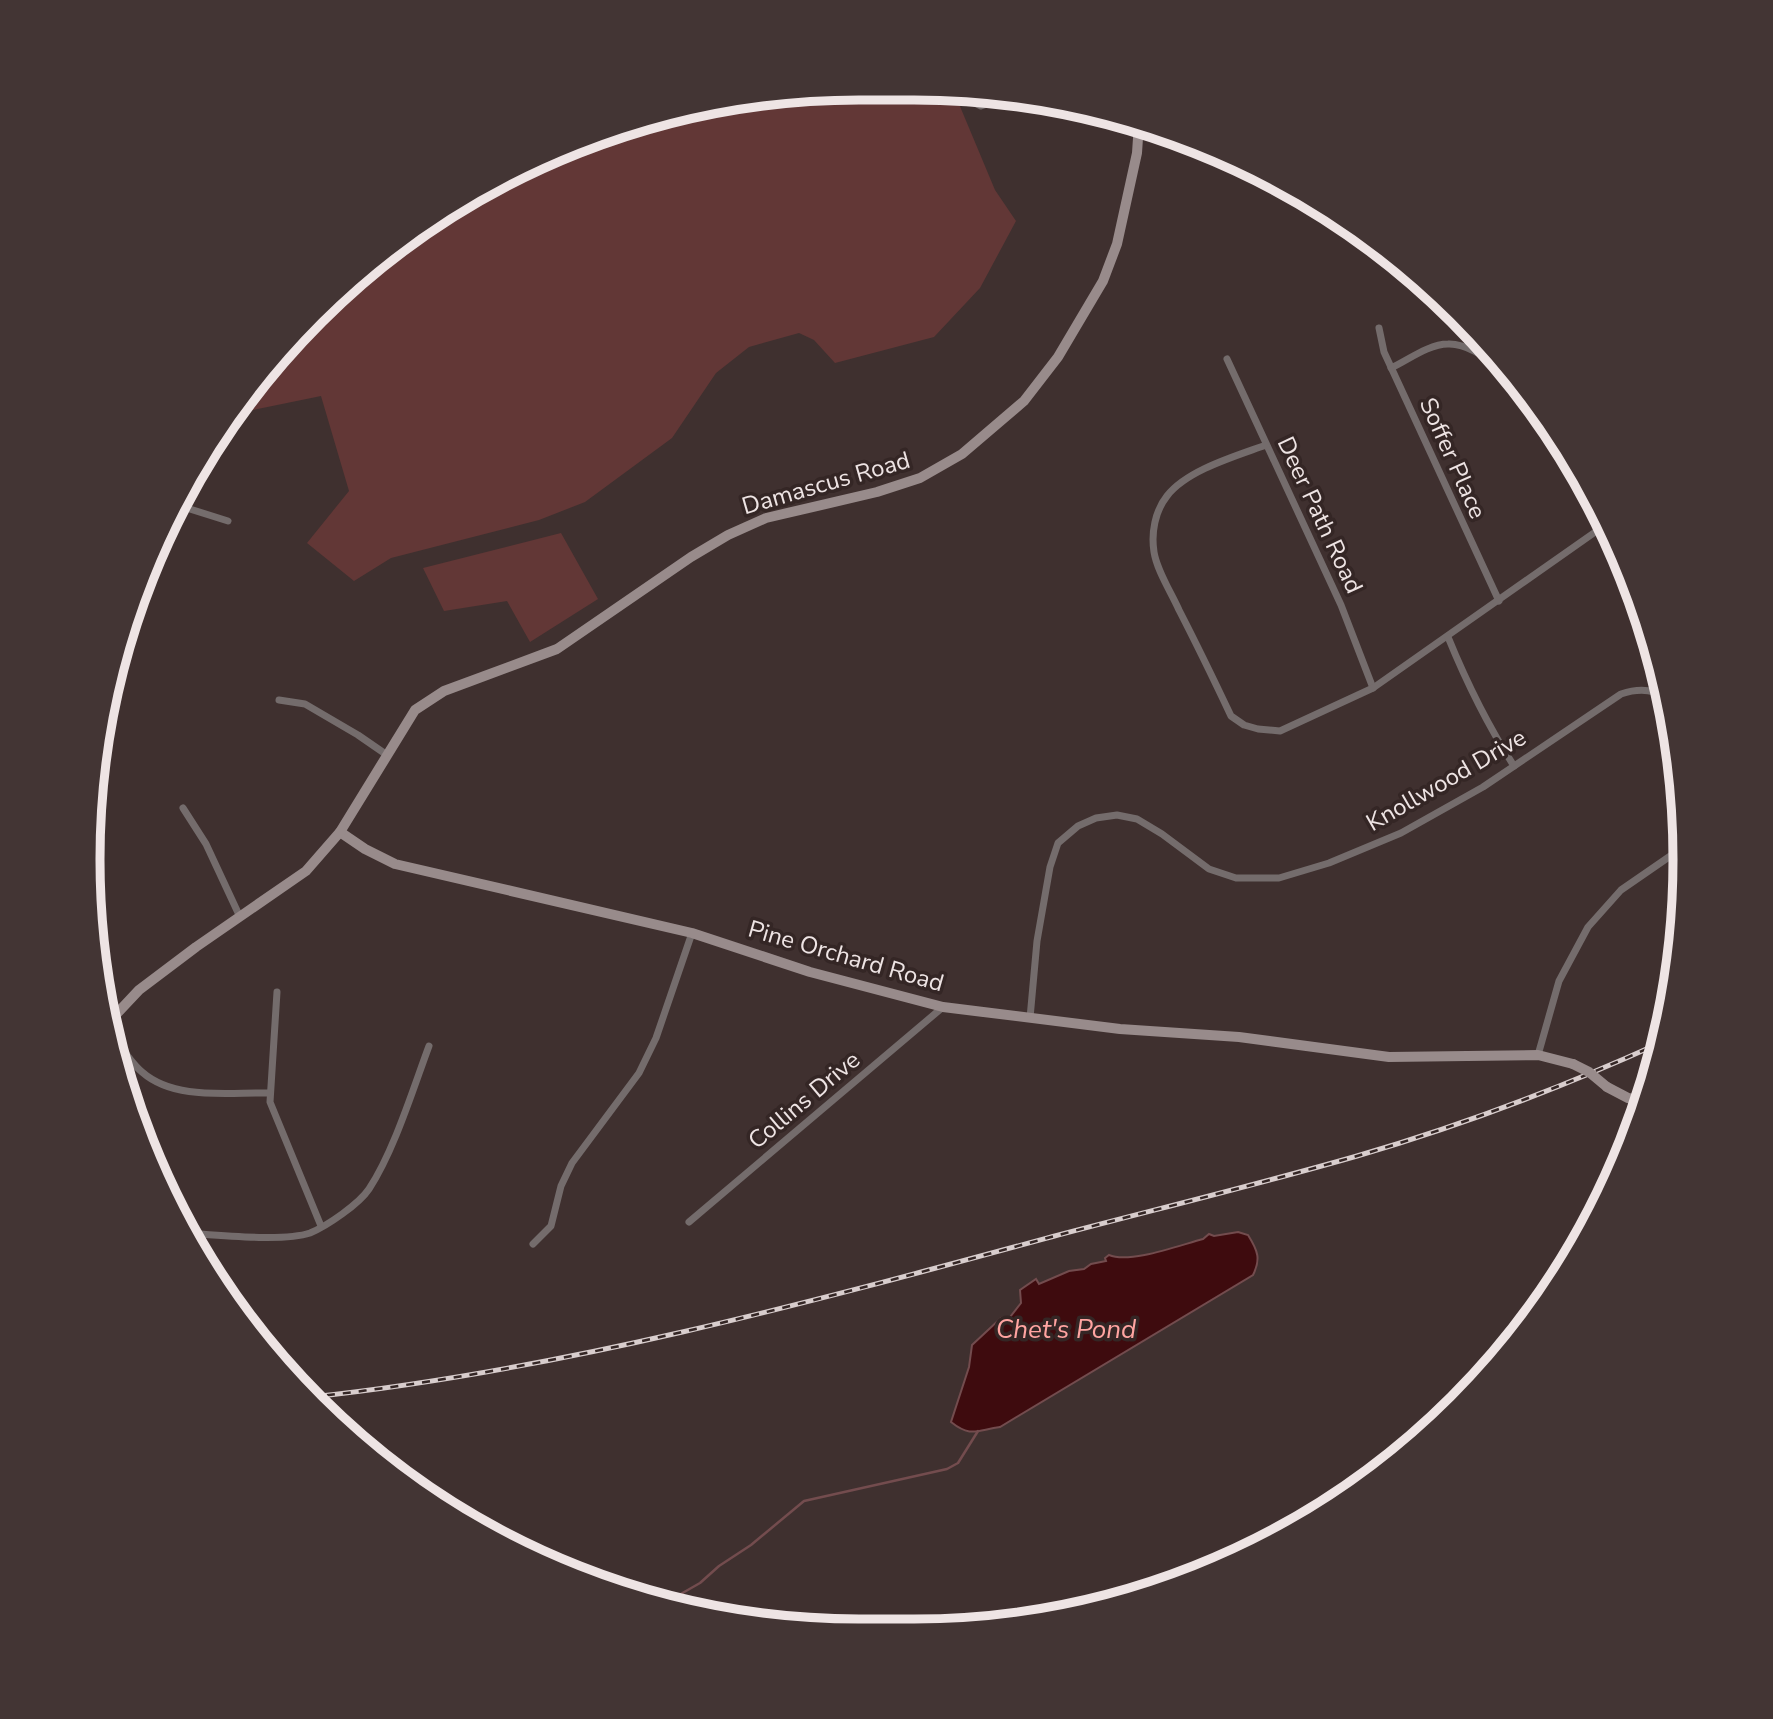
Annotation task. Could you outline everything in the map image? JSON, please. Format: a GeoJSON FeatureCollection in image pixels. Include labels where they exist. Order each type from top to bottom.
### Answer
{"type":"FeatureCollection","features":[{"type":"Feature","properties":{"kind":"street","name":"Damascus Road"},"geometry":{"type":"LineString","coordinates":[[340,832],[415,710],[444,691],[557,649],[691,557],[728,535],[766,518],[877,492],[920,478],[962,454],[1024,401],[1058,358],[1103,281],[1117,244],[1137,153],[1138,134]]}},
{"type":"Feature","properties":{"kind":"street","name":"Soffer Place"},"geometry":{"type":"LineString","coordinates":[[1379,328],[1384,352],[1391,368],[1499,601]]}},
{"type":"Feature","properties":{"kind":"street"},"geometry":{"type":"LineString","coordinates":[[1391,368],[1430,348],[1448,344],[1469,348],[1483,357]]}},
{"type":"Feature","properties":{"kind":"street","name":"Deer Path Road"},"geometry":{"type":"LineString","coordinates":[[1227,359],[1341,605],[1373,688]]}},
{"type":"Feature","properties":{"kind":"street"},"geometry":{"type":"LineString","coordinates":[[1266,445],[1218,463],[1185,480],[1167,496],[1156,517],[1153,537],[1154,555],[1231,716],[1258,730],[1280,731],[1373,688],[1598,530]]}},
{"type":"Feature","properties":{"kind":"street"},"geometry":{"type":"LineString","coordinates":[[186,508],[228,522]]}},
{"type":"Feature","properties":{"kind":"street"},"geometry":{"type":"LineString","coordinates":[[1448,637],[1500,745],[1514,766]]}},
{"type":"Feature","properties":{"kind":"street","name":"Knollwood Drive"},"geometry":{"type":"LineString","coordinates":[[1030,1018],[1037,941],[1050,867],[1058,843],[1078,826],[1096,818],[1118,815],[1137,819],[1163,834],[1209,869],[1236,878],[1279,878],[1329,863],[1401,833],[1483,787],[1621,694],[1636,689],[1654,692]]}},
{"type":"Feature","properties":{"kind":"street"},"geometry":{"type":"LineString","coordinates":[[279,700],[305,704],[387,755]]}},
{"type":"Feature","properties":{"kind":"street"},"geometry":{"type":"LineString","coordinates":[[183,808],[203,838],[240,916]]}},
{"type":"Feature","properties":{"kind":"street"},"geometry":{"type":"LineString","coordinates":[[116,1015],[139,990],[306,871],[340,832]]}},
{"type":"Feature","properties":{"kind":"street","name":"Pine Orchard Road"},"geometry":{"type":"LineString","coordinates":[[340,832],[365,849],[395,864],[692,933],[810,972],[943,1007],[1120,1029],[1239,1037],[1389,1056],[1538,1055],[1573,1064],[1589,1072],[1606,1087],[1634,1099]]}},
{"type":"Feature","properties":{"kind":"street"},"geometry":{"type":"LineString","coordinates":[[1538,1055],[1559,981],[1588,927],[1621,890],[1673,854]]}},
{"type":"Feature","properties":{"kind":"street"},"geometry":{"type":"LineString","coordinates":[[533,1244],[551,1226],[561,1186],[572,1163],[639,1073],[656,1038],[692,933]]}},
{"type":"Feature","properties":{"kind":"street"},"geometry":{"type":"LineString","coordinates":[[277,992],[270,1102],[321,1226]]}},
{"type":"Feature","properties":{"kind":"street","name":"Collins Drive"},"geometry":{"type":"LineString","coordinates":[[689,1222],[943,1007]]}},
{"type":"Feature","properties":{"kind":"street"},"geometry":{"type":"LineString","coordinates":[[199,1234],[269,1237],[308,1233],[338,1217],[369,1190],[391,1144],[429,1046]]}},
{"type":"Feature","properties":{"kind":"street"},"geometry":{"type":"LineString","coordinates":[[124,1049],[142,1072],[167,1087],[191,1092],[269,1093]]}},
{"type":"Feature","properties":{"kind":"shaded area"},"geometry":{"type":"Polygon","coordinates":[[[810,101],[958,101],[995,190],[1016,221],[980,288],[934,337],[835,363],[814,340],[799,333],[749,347],[716,373],[672,438],[585,502],[539,520],[391,558],[354,581],[307,543],[349,491],[321,396],[247,411],[288,359],[322,322],[359,288],[437,228],[523,178],[615,140],[663,126],[711,114],[810,101]]]}},
{"type":"Feature","properties":{"kind":"shaded area"},"geometry":{"type":"Polygon","coordinates":[[[561,533],[598,599],[530,642],[507,601],[444,611],[423,568],[561,533]]]}},
{"type":"Feature","properties":{"kind":"water","name":"Chet's Pond"},"geometry":{"type":"Polygon","coordinates":[[[1238,1232],[1248,1235],[1256,1250],[1258,1260],[1253,1275],[1000,1427],[969,1431],[951,1422],[969,1367],[972,1345],[1001,1318],[1010,1317],[1021,1303],[1020,1290],[1036,1279],[1039,1284],[1069,1271],[1106,1261],[1105,1258],[1109,1255],[1142,1255],[1203,1239],[1209,1234],[1214,1236],[1238,1232]]]}},
{"type":"Feature","properties":{"kind":"waterway"},"geometry":{"type":"LineString","coordinates":[[677,1596],[700,1583],[719,1566],[751,1545],[804,1501],[947,1469],[958,1463],[978,1431]]}},
{"type":"Feature","properties":{"kind":"railway"},"geometry":{"type":"LineString","coordinates":[[321,1396],[498,1370],[591,1352],[684,1332],[868,1286],[1395,1145],[1510,1105],[1649,1048]]}}]}
